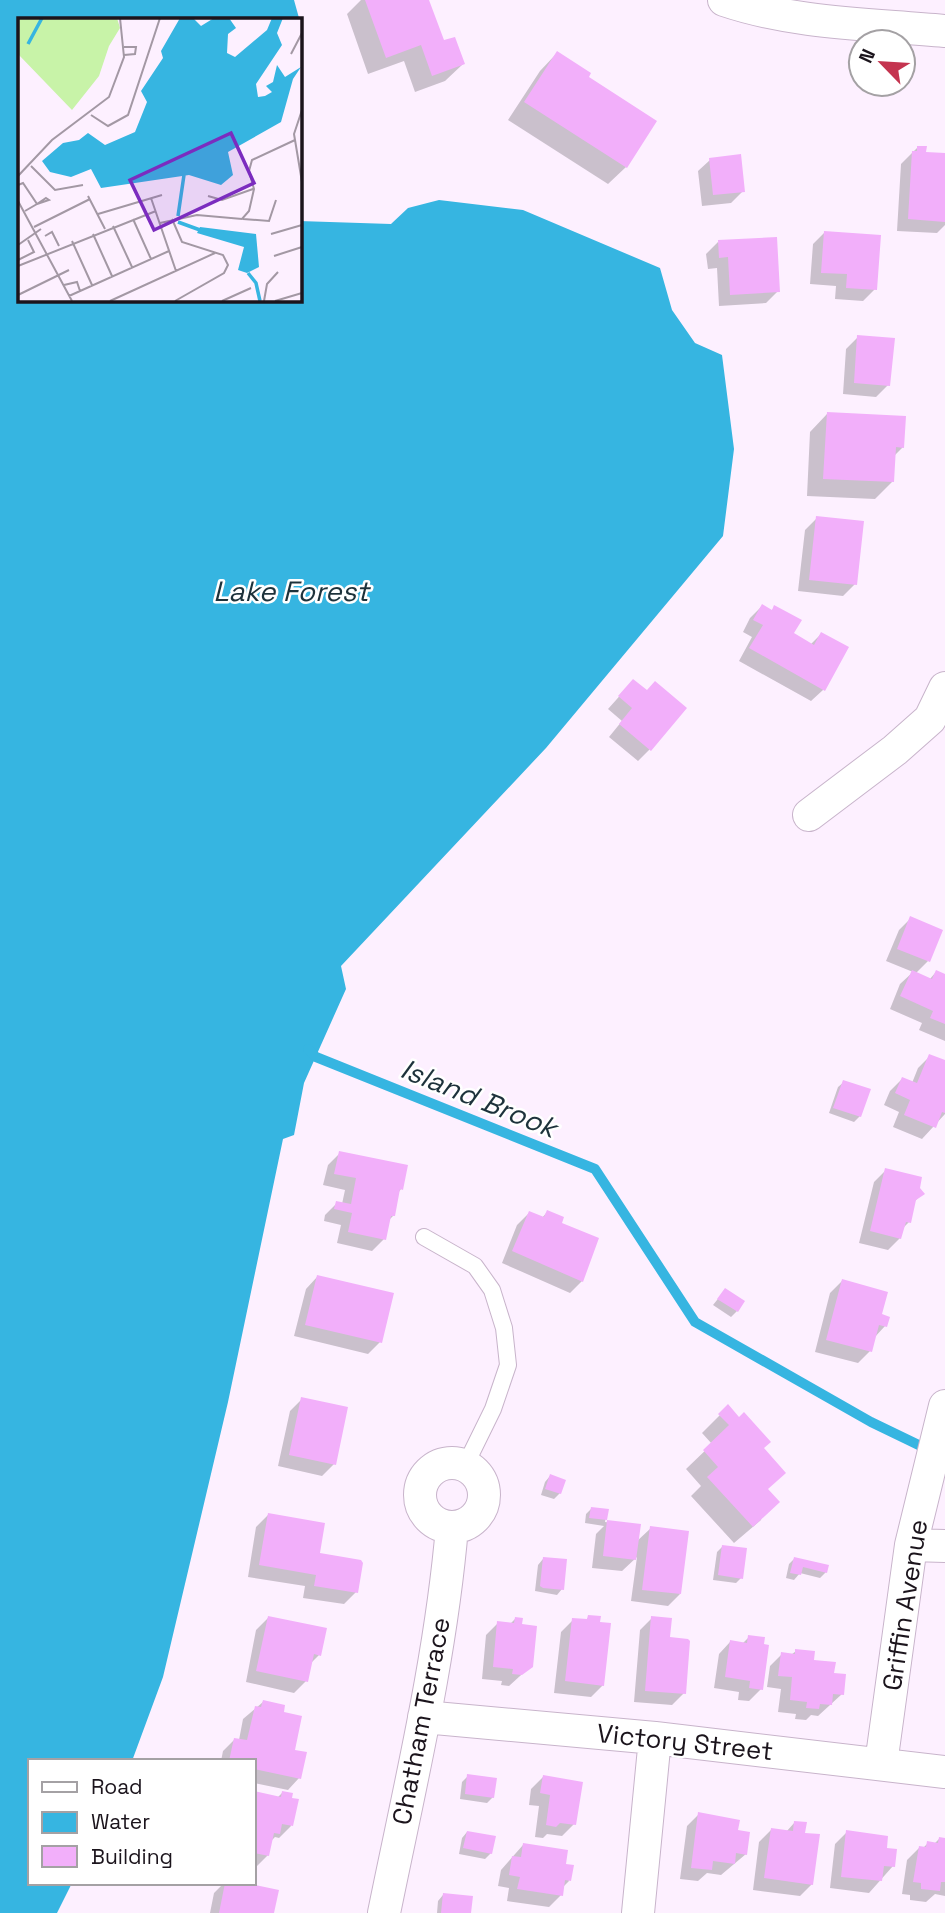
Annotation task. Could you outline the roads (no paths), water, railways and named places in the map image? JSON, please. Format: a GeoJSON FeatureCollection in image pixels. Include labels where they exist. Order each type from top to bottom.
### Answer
{"type":"FeatureCollection","features":[{"type":"Feature","properties":{"kind":"street"},"geometry":{"type":"LineString","coordinates":[[724,0],[792,18],[945,31]]}},
{"type":"Feature","properties":{"kind":"street"},"geometry":{"type":"LineString","coordinates":[[809,815],[895,750],[930,719],[945,688]]}},
{"type":"Feature","properties":{"kind":"street","name":"Griffin Avenue"},"geometry":{"type":"LineString","coordinates":[[881,1765],[911,1545],[942,1418]]}},
{"type":"Feature","properties":{"kind":"street"},"geometry":{"type":"LineString","coordinates":[[447,1463],[465,1466],[480,1480],[484,1491],[483,1502],[472,1520],[462,1525],[443,1526],[428,1517],[420,1493],[426,1477],[439,1466],[447,1463]]}},
{"type":"Feature","properties":{"kind":"street","name":"Chatham Terrace"},"geometry":{"type":"LineString","coordinates":[[384,1913],[424,1717],[446,1590],[452,1527]]}},
{"type":"Feature","properties":{"kind":"street"},"geometry":{"type":"LineString","coordinates":[[911,1545],[945,1546]]}},
{"type":"Feature","properties":{"kind":"street","name":"Victory Street"},"geometry":{"type":"LineString","coordinates":[[424,1717],[655,1738],[945,1772]]}},
{"type":"Feature","properties":{"kind":"street"},"geometry":{"type":"LineString","coordinates":[[638,1913],[655,1738]]}},
{"type":"Feature","properties":{"kind":"lane"},"geometry":{"type":"LineString","coordinates":[[424,1237],[475,1266],[492,1290],[504,1328],[508,1365],[493,1409],[465,1466]]}},
{"type":"Feature","properties":{"kind":"water","name":"Lake Forest"},"geometry":{"type":"Polygon","coordinates":[[[0,0],[294,0],[299,18],[18,18],[18,301],[301,301],[301,221],[391,224],[408,208],[439,200],[523,210],[660,268],[672,310],[695,343],[722,355],[734,449],[723,536],[546,748],[341,966],[346,989],[304,1083],[294,1135],[283,1139],[228,1402],[163,1677],[133,1759],[28,1759],[28,1885],[71,1885],[57,1913],[0,1913],[0,0]]]}},
{"type":"Feature","properties":{"kind":"waterway","name":"Island Brook"},"geometry":{"type":"LineString","coordinates":[[308,1049],[316,1057],[595,1169],[695,1322],[871,1422],[929,1450]]}}]}
